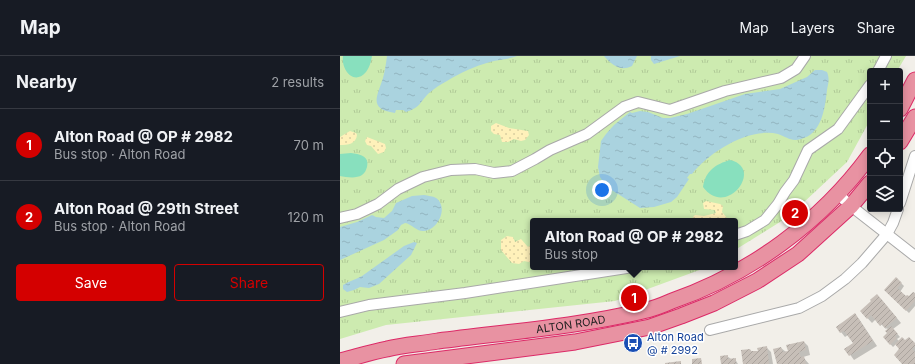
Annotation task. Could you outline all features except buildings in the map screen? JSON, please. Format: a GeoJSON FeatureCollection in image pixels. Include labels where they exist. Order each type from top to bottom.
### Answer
{"type":"FeatureCollection","features":[{"type":"Feature","properties":{"kind":"highway"},"geometry":{"type":"LineString","coordinates":[[903,104],[915,80]]}},
{"type":"Feature","properties":{"kind":"highway"},"geometry":{"type":"LineString","coordinates":[[901,140],[915,117]]}},
{"type":"Feature","properties":{"kind":"highway","name":"ALTON ROAD"},"geometry":{"type":"LineString","coordinates":[[340,361],[388,348],[473,336],[573,325],[645,311],[709,287],[758,259],[811,220],[838,194],[867,159]]}},
{"type":"Feature","properties":{"kind":"highway","name":"ALTON ROAD"},"geometry":{"type":"LineString","coordinates":[[404,364],[575,342],[650,327],[714,303],[757,281],[798,254],[851,206],[867,187]]}},
{"type":"Feature","properties":{"kind":"street"},"geometry":{"type":"LineString","coordinates":[[340,218],[357,214],[378,204],[398,189],[423,177],[451,170],[475,169],[494,173],[512,171],[550,150],[587,134],[624,107],[638,102],[670,110],[725,91],[781,78],[796,69],[805,56]]}},
{"type":"Feature","properties":{"kind":"street"},"geometry":{"type":"LineString","coordinates":[[880,68],[886,56]]}},
{"type":"Feature","properties":{"kind":"street"},"geometry":{"type":"LineString","coordinates":[[738,234],[747,231],[765,220],[794,180],[808,150],[838,129],[867,89]]}},
{"type":"Feature","properties":{"kind":"street"},"geometry":{"type":"LineString","coordinates":[[903,194],[915,156]]}},
{"type":"Feature","properties":{"kind":"street"},"geometry":{"type":"LineString","coordinates":[[838,194],[915,256]]}},
{"type":"Feature","properties":{"kind":"street"},"geometry":{"type":"LineString","coordinates":[[710,330],[800,308],[822,296],[845,279],[862,263],[887,234],[897,212]]}},
{"type":"Feature","properties":{"kind":"street"},"geometry":{"type":"LineString","coordinates":[[340,312],[369,305],[430,298],[614,270]]}},
{"type":"Feature","properties":{"kind":"street"},"geometry":{"type":"LineString","coordinates":[[645,311],[650,327]]}},
{"type":"Feature","properties":{"kind":"street"},"geometry":{"type":"LineString","coordinates":[[421,344],[423,361]]}},
{"type":"Feature","properties":{"kind":"green space"},"geometry":{"type":"Polygon","coordinates":[[[340,56],[906,56],[899,68],[867,68],[867,125],[847,162],[788,217],[738,248],[738,218],[530,218],[530,270],[700,270],[615,301],[386,325],[340,339],[340,56]]]}},
{"type":"Feature","properties":{"kind":"green space"},"geometry":{"type":"Polygon","coordinates":[[[343,56],[372,56],[366,72],[361,76],[353,77],[346,71],[343,56]]]}},
{"type":"Feature","properties":{"kind":"green space"},"geometry":{"type":"Polygon","coordinates":[[[351,153],[363,156],[367,160],[368,163],[366,170],[362,175],[357,177],[340,176],[340,154],[351,153]]]}},
{"type":"Feature","properties":{"kind":"green space"},"geometry":{"type":"Polygon","coordinates":[[[730,160],[740,165],[744,172],[743,180],[731,195],[722,197],[712,195],[703,187],[706,177],[716,166],[730,160]]]}},
{"type":"Feature","properties":{"kind":"sand"},"geometry":{"type":"Polygon","coordinates":[[[496,123],[509,128],[528,131],[529,135],[525,140],[521,141],[514,139],[508,142],[502,142],[500,135],[494,134],[491,131],[491,126],[496,123]]]}},
{"type":"Feature","properties":{"kind":"sand"},"geometry":{"type":"Polygon","coordinates":[[[350,131],[356,133],[357,135],[355,140],[349,144],[340,145],[340,137],[350,131]]]}},
{"type":"Feature","properties":{"kind":"sand"},"geometry":{"type":"Polygon","coordinates":[[[367,137],[385,144],[386,148],[384,152],[378,154],[371,146],[367,145],[365,141],[367,137]]]}},
{"type":"Feature","properties":{"kind":"sand"},"geometry":{"type":"Polygon","coordinates":[[[706,201],[720,204],[723,206],[722,212],[727,218],[693,218],[695,215],[704,216],[716,213],[715,210],[704,209],[703,203],[706,201]]]}},
{"type":"Feature","properties":{"kind":"sand"},"geometry":{"type":"Polygon","coordinates":[[[507,236],[513,237],[515,242],[521,239],[528,247],[530,245],[530,262],[524,261],[519,264],[512,263],[501,250],[501,240],[507,236]]]}},
{"type":"Feature","properties":{"kind":"water"},"geometry":{"type":"Polygon","coordinates":[[[387,56],[517,56],[493,61],[468,70],[452,78],[429,93],[415,108],[406,112],[403,110],[396,110],[395,113],[381,109],[377,101],[387,56]]]}},
{"type":"Feature","properties":{"kind":"water"},"geometry":{"type":"Polygon","coordinates":[[[604,56],[637,56],[632,66],[628,68],[620,68],[613,65],[604,56]]]}},
{"type":"Feature","properties":{"kind":"water"},"geometry":{"type":"Polygon","coordinates":[[[651,56],[680,56],[654,64],[651,60],[651,56]]]}},
{"type":"Feature","properties":{"kind":"water"},"geometry":{"type":"Polygon","coordinates":[[[815,70],[827,72],[828,81],[825,105],[821,119],[814,132],[808,136],[794,140],[778,134],[755,134],[730,143],[709,157],[692,174],[690,174],[687,178],[689,179],[677,197],[671,202],[654,207],[640,208],[607,187],[600,177],[598,167],[601,141],[614,125],[630,112],[648,112],[663,118],[670,118],[687,114],[745,94],[780,89],[807,77],[815,70]]]}},
{"type":"Feature","properties":{"kind":"water"},"geometry":{"type":"Polygon","coordinates":[[[424,195],[436,198],[442,207],[440,218],[434,227],[429,230],[421,231],[405,223],[384,240],[340,260],[340,227],[357,222],[372,215],[384,218],[392,211],[396,203],[412,196],[424,195]]]}},
{"type":"Feature","properties":{"kind":"water"},"geometry":{"type":"Polygon","coordinates":[[[414,242],[417,243],[411,255],[379,284],[369,288],[360,287],[347,292],[343,289],[343,285],[362,276],[404,246],[414,242]]]}},
{"type":"Feature","properties":{"kind":"place","name":"Alton Road @ 29th Street"},"geometry":{"type":"Point","coordinates":[795,213]}},
{"type":"Feature","properties":{"kind":"place","name":"Alton Road @ OP # 2982"},"geometry":{"type":"Point","coordinates":[634,298]}},
{"type":"Feature","properties":{"kind":"place","name":"Alton Road @ # 2992"},"geometry":{"type":"Point","coordinates":[633,343]}}]}
